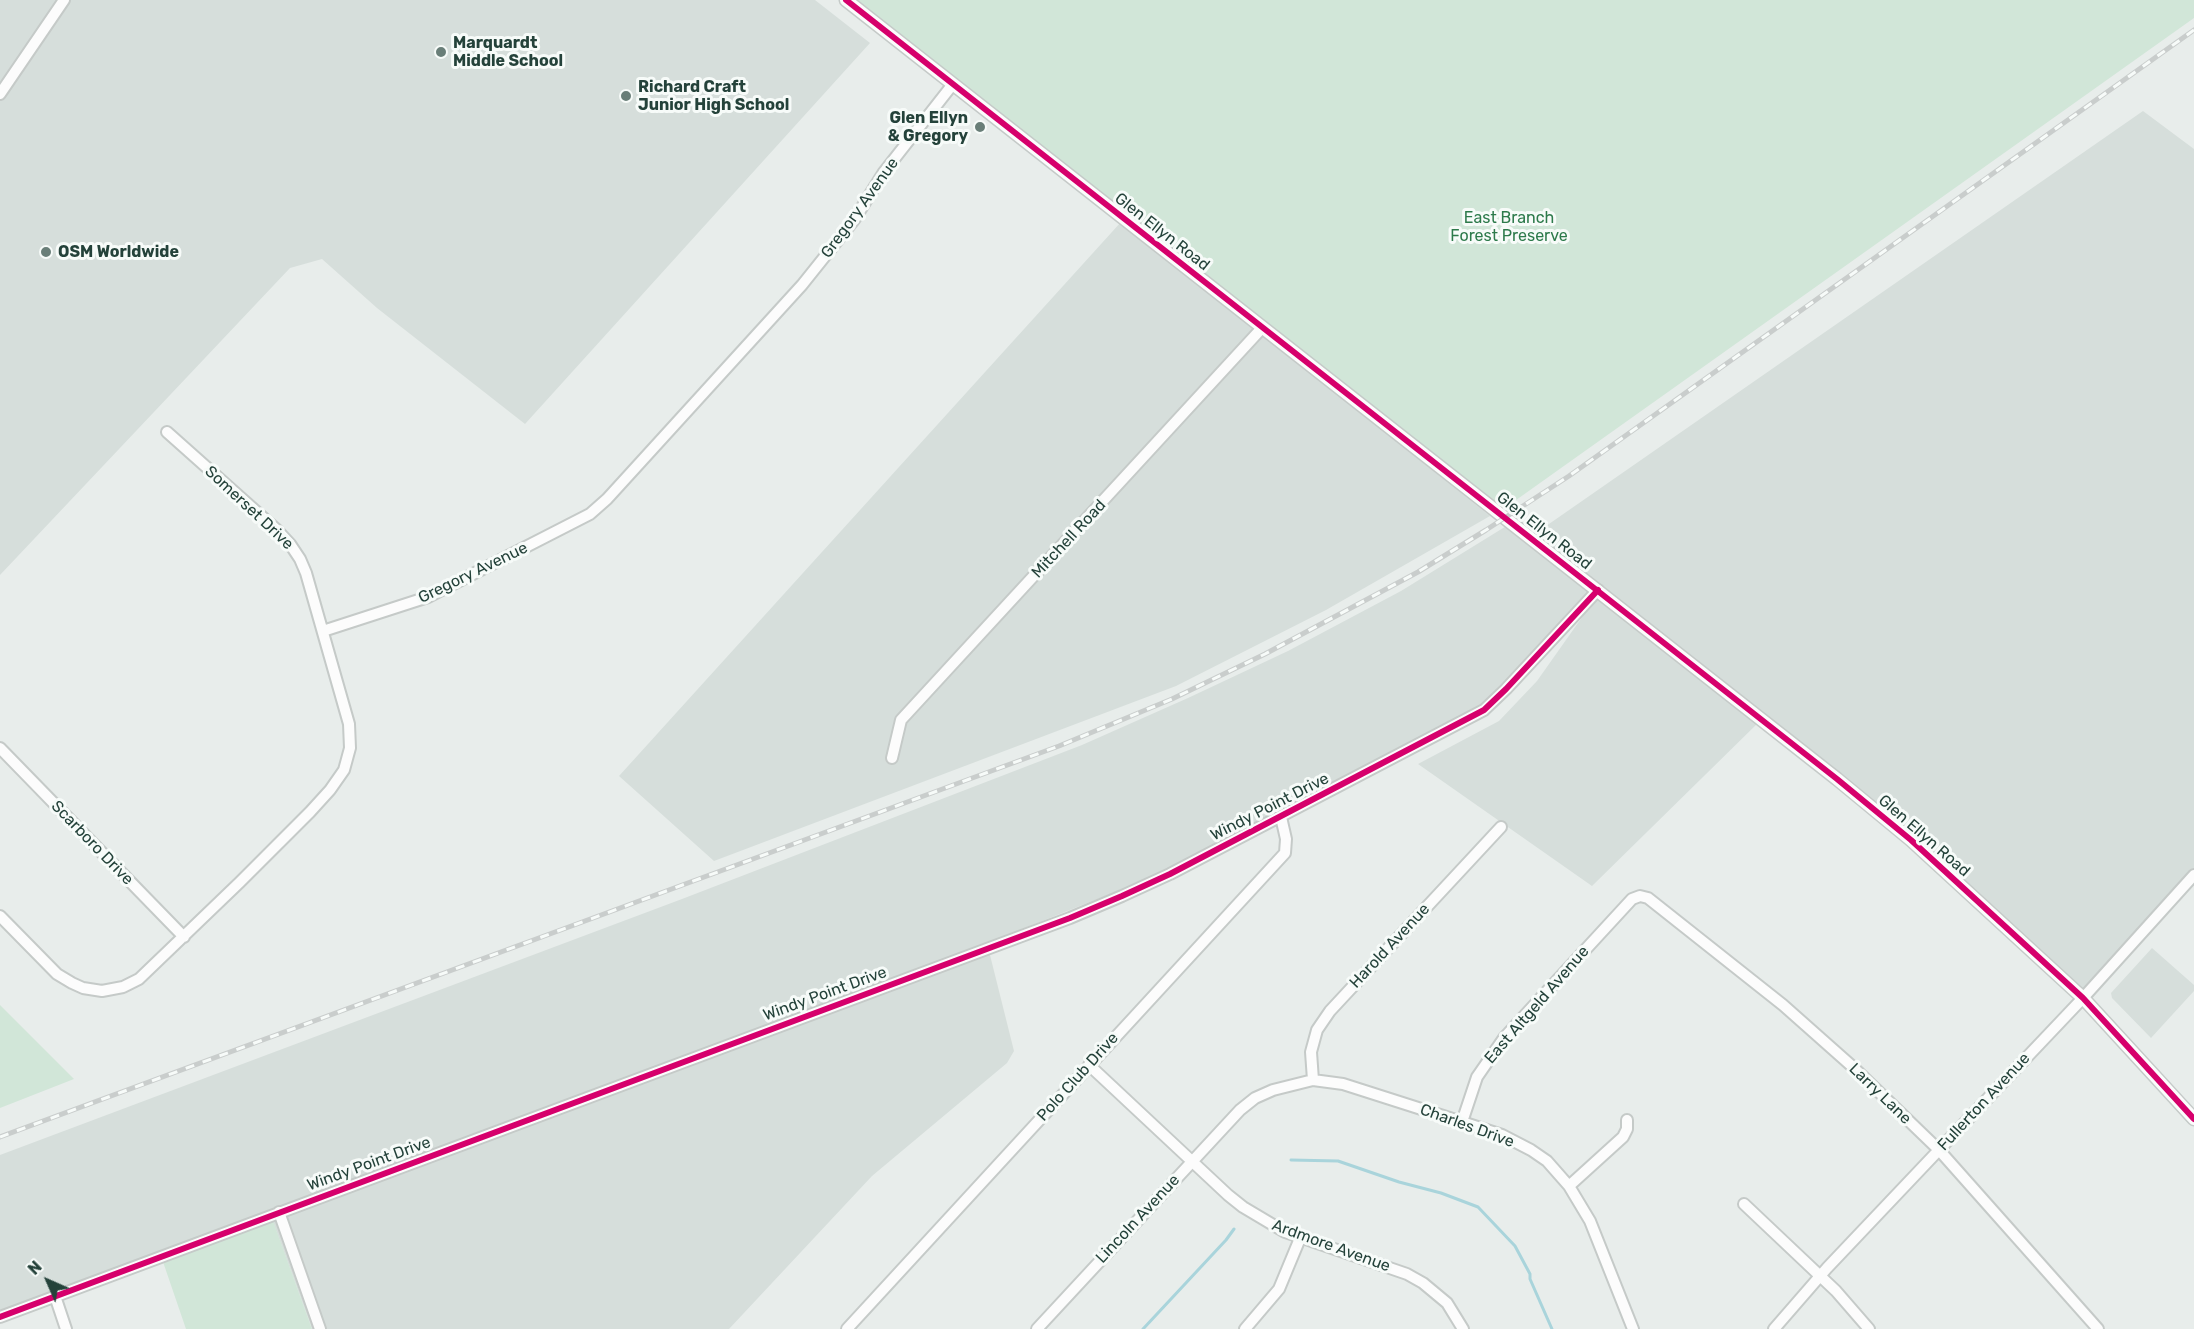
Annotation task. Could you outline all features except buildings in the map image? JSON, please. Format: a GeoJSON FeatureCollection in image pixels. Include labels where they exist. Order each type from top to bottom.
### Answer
{"type":"FeatureCollection","features":[{"type":"Feature","properties":{"kind":"street"},"geometry":{"type":"LineString","coordinates":[[0,94],[64,0]]}},
{"type":"Feature","properties":{"kind":"street","name":"Glen Ellyn Road"},"geometry":{"type":"LineString","coordinates":[[846,0],[1838,779],[1911,840],[2083,998],[2194,1119]]}},
{"type":"Feature","properties":{"kind":"street","name":"Gregory Avenue"},"geometry":{"type":"LineString","coordinates":[[323,631],[428,597],[590,514],[615,490],[802,285],[854,220],[884,172],[953,84]]}},
{"type":"Feature","properties":{"kind":"street","name":"Mitchell Road"},"geometry":{"type":"LineString","coordinates":[[892,758],[901,720],[1262,328]]}},
{"type":"Feature","properties":{"kind":"street","name":"Somerset Drive"},"geometry":{"type":"LineString","coordinates":[[167,432],[290,544],[306,573],[323,631]]}},
{"type":"Feature","properties":{"kind":"street","name":"Windy Point Drive"},"geometry":{"type":"LineString","coordinates":[[0,1317],[1070,918],[1170,874],[1484,710],[1598,591]]}},
{"type":"Feature","properties":{"kind":"street"},"geometry":{"type":"LineString","coordinates":[[0,916],[57,974],[72,983],[91,990],[114,990],[139,979],[310,812],[344,770],[350,748],[349,724],[323,631]]}},
{"type":"Feature","properties":{"kind":"street","name":"Scarboro Drive"},"geometry":{"type":"LineString","coordinates":[[0,748],[184,937]]}},
{"type":"Feature","properties":{"kind":"street","name":"Polo Club Drive"},"geometry":{"type":"LineString","coordinates":[[847,1329],[1285,853],[1286,839],[1281,817]]}},
{"type":"Feature","properties":{"kind":"street","name":"Harold Avenue"},"geometry":{"type":"LineString","coordinates":[[1312,1080],[1311,1052],[1317,1030],[1330,1011],[1501,827]]}},
{"type":"Feature","properties":{"kind":"street","name":"Fullerton Avenue"},"geometry":{"type":"LineString","coordinates":[[1774,1329],[1820,1276],[2083,998],[2194,875]]}},
{"type":"Feature","properties":{"kind":"street","name":"Larry Lane"},"geometry":{"type":"LineString","coordinates":[[1632,899],[1640,896],[1648,898],[1766,992],[1854,1068],[1938,1150],[2098,1329]]}},
{"type":"Feature","properties":{"kind":"street","name":"East Altgeld Avenue"},"geometry":{"type":"LineString","coordinates":[[1462,1122],[1477,1077],[1496,1048],[1632,899]]}},
{"type":"Feature","properties":{"kind":"street","name":"Ardmore Avenue"},"geometry":{"type":"LineString","coordinates":[[1089,1065],[1243,1207],[1285,1232],[1407,1274],[1423,1283],[1447,1303],[1463,1329]]}},
{"type":"Feature","properties":{"kind":"street","name":"Charles Drive"},"geometry":{"type":"LineString","coordinates":[[1240,1110],[1255,1098],[1273,1090],[1312,1080],[1343,1084],[1462,1122],[1502,1136],[1532,1150],[1547,1161],[1569,1186],[1590,1221],[1633,1329]]}},
{"type":"Feature","properties":{"kind":"street","name":"Lincoln Avenue"},"geometry":{"type":"LineString","coordinates":[[1037,1329],[1240,1110]]}},
{"type":"Feature","properties":{"kind":"street"},"geometry":{"type":"LineString","coordinates":[[1569,1186],[1623,1137],[1627,1129],[1627,1120]]}},
{"type":"Feature","properties":{"kind":"street"},"geometry":{"type":"LineString","coordinates":[[1744,1204],[1836,1291],[1869,1329]]}},
{"type":"Feature","properties":{"kind":"street"},"geometry":{"type":"LineString","coordinates":[[279,1212],[320,1329]]}},
{"type":"Feature","properties":{"kind":"street"},"geometry":{"type":"LineString","coordinates":[[1245,1329],[1279,1289],[1301,1236]]}},
{"type":"Feature","properties":{"kind":"street"},"geometry":{"type":"LineString","coordinates":[[55,1296],[66,1329]]}},
{"type":"Feature","properties":{"kind":"shaded area"},"geometry":{"type":"Polygon","coordinates":[[[0,0],[815,0],[870,43],[525,424],[377,308],[322,259],[290,268],[0,575],[0,0]]]}},
{"type":"Feature","properties":{"kind":"shaded area"},"geometry":{"type":"Polygon","coordinates":[[[2143,111],[2194,149],[2194,868],[2083,991],[1698,662],[1536,533],[2143,111]]]}},
{"type":"Feature","properties":{"kind":"shaded area"},"geometry":{"type":"Polygon","coordinates":[[[1121,222],[1490,516],[1326,610],[1176,686],[714,861],[619,776],[1121,222]]]}},
{"type":"Feature","properties":{"kind":"shaded area"},"geometry":{"type":"Polygon","coordinates":[[[1508,525],[1591,590],[1481,707],[1170,870],[987,943],[1014,1051],[1007,1063],[872,1176],[729,1329],[312,1329],[273,1222],[265,1212],[0,1312],[0,1155],[682,899],[1082,745],[1288,651],[1401,591],[1508,525]]]}},
{"type":"Feature","properties":{"kind":"shaded area"},"geometry":{"type":"Polygon","coordinates":[[[1597,596],[1759,722],[1592,886],[1418,764],[1499,721],[1537,681],[1597,596]]]}},
{"type":"Feature","properties":{"kind":"shaded area"},"geometry":{"type":"Polygon","coordinates":[[[2152,948],[2194,985],[2194,991],[2151,1038],[2112,998],[2111,993],[2152,948]]]}},
{"type":"Feature","properties":{"kind":"green space","name":"East Branch Forest Preserve"},"geometry":{"type":"Polygon","coordinates":[[[853,0],[2194,0],[2194,18],[1502,510],[853,0]]]}},
{"type":"Feature","properties":{"kind":"green space"},"geometry":{"type":"Polygon","coordinates":[[[0,1005],[74,1079],[0,1108],[0,1005]]]}},
{"type":"Feature","properties":{"kind":"green space"},"geometry":{"type":"Polygon","coordinates":[[[273,1221],[312,1329],[186,1329],[161,1256],[273,1221]]]}},
{"type":"Feature","properties":{"kind":"waterway"},"geometry":{"type":"LineString","coordinates":[[1291,1160],[1338,1161],[1478,1207],[1515,1246],[1530,1274],[1530,1279],[1552,1329]]}},
{"type":"Feature","properties":{"kind":"waterway"},"geometry":{"type":"LineString","coordinates":[[1143,1329],[1234,1229]]}},
{"type":"Feature","properties":{"kind":"railway"},"geometry":{"type":"LineString","coordinates":[[0,1137],[1059,746],[1172,699],[1265,654],[1418,572],[1569,476],[2194,30]]}},
{"type":"Feature","properties":{"kind":"cycle path"},"geometry":{"type":"LineString","coordinates":[[846,0],[1837,779],[1911,840],[2083,998],[2194,1119]]}},
{"type":"Feature","properties":{"kind":"cycle path"},"geometry":{"type":"LineString","coordinates":[[0,1317],[1070,918],[1122,896],[1170,874],[1484,710],[1598,590]]}},
{"type":"Feature","properties":{"kind":"place","name":"Marquardt Middle School"},"geometry":{"type":"Point","coordinates":[441,52]}},
{"type":"Feature","properties":{"kind":"place","name":"Richard Craft Junior High School"},"geometry":{"type":"Point","coordinates":[626,96]}},
{"type":"Feature","properties":{"kind":"place","name":"Glen Ellyn & Gregory"},"geometry":{"type":"Point","coordinates":[980,127]}},
{"type":"Feature","properties":{"kind":"place","name":"OSM Worldwide"},"geometry":{"type":"Point","coordinates":[46,252]}}]}
